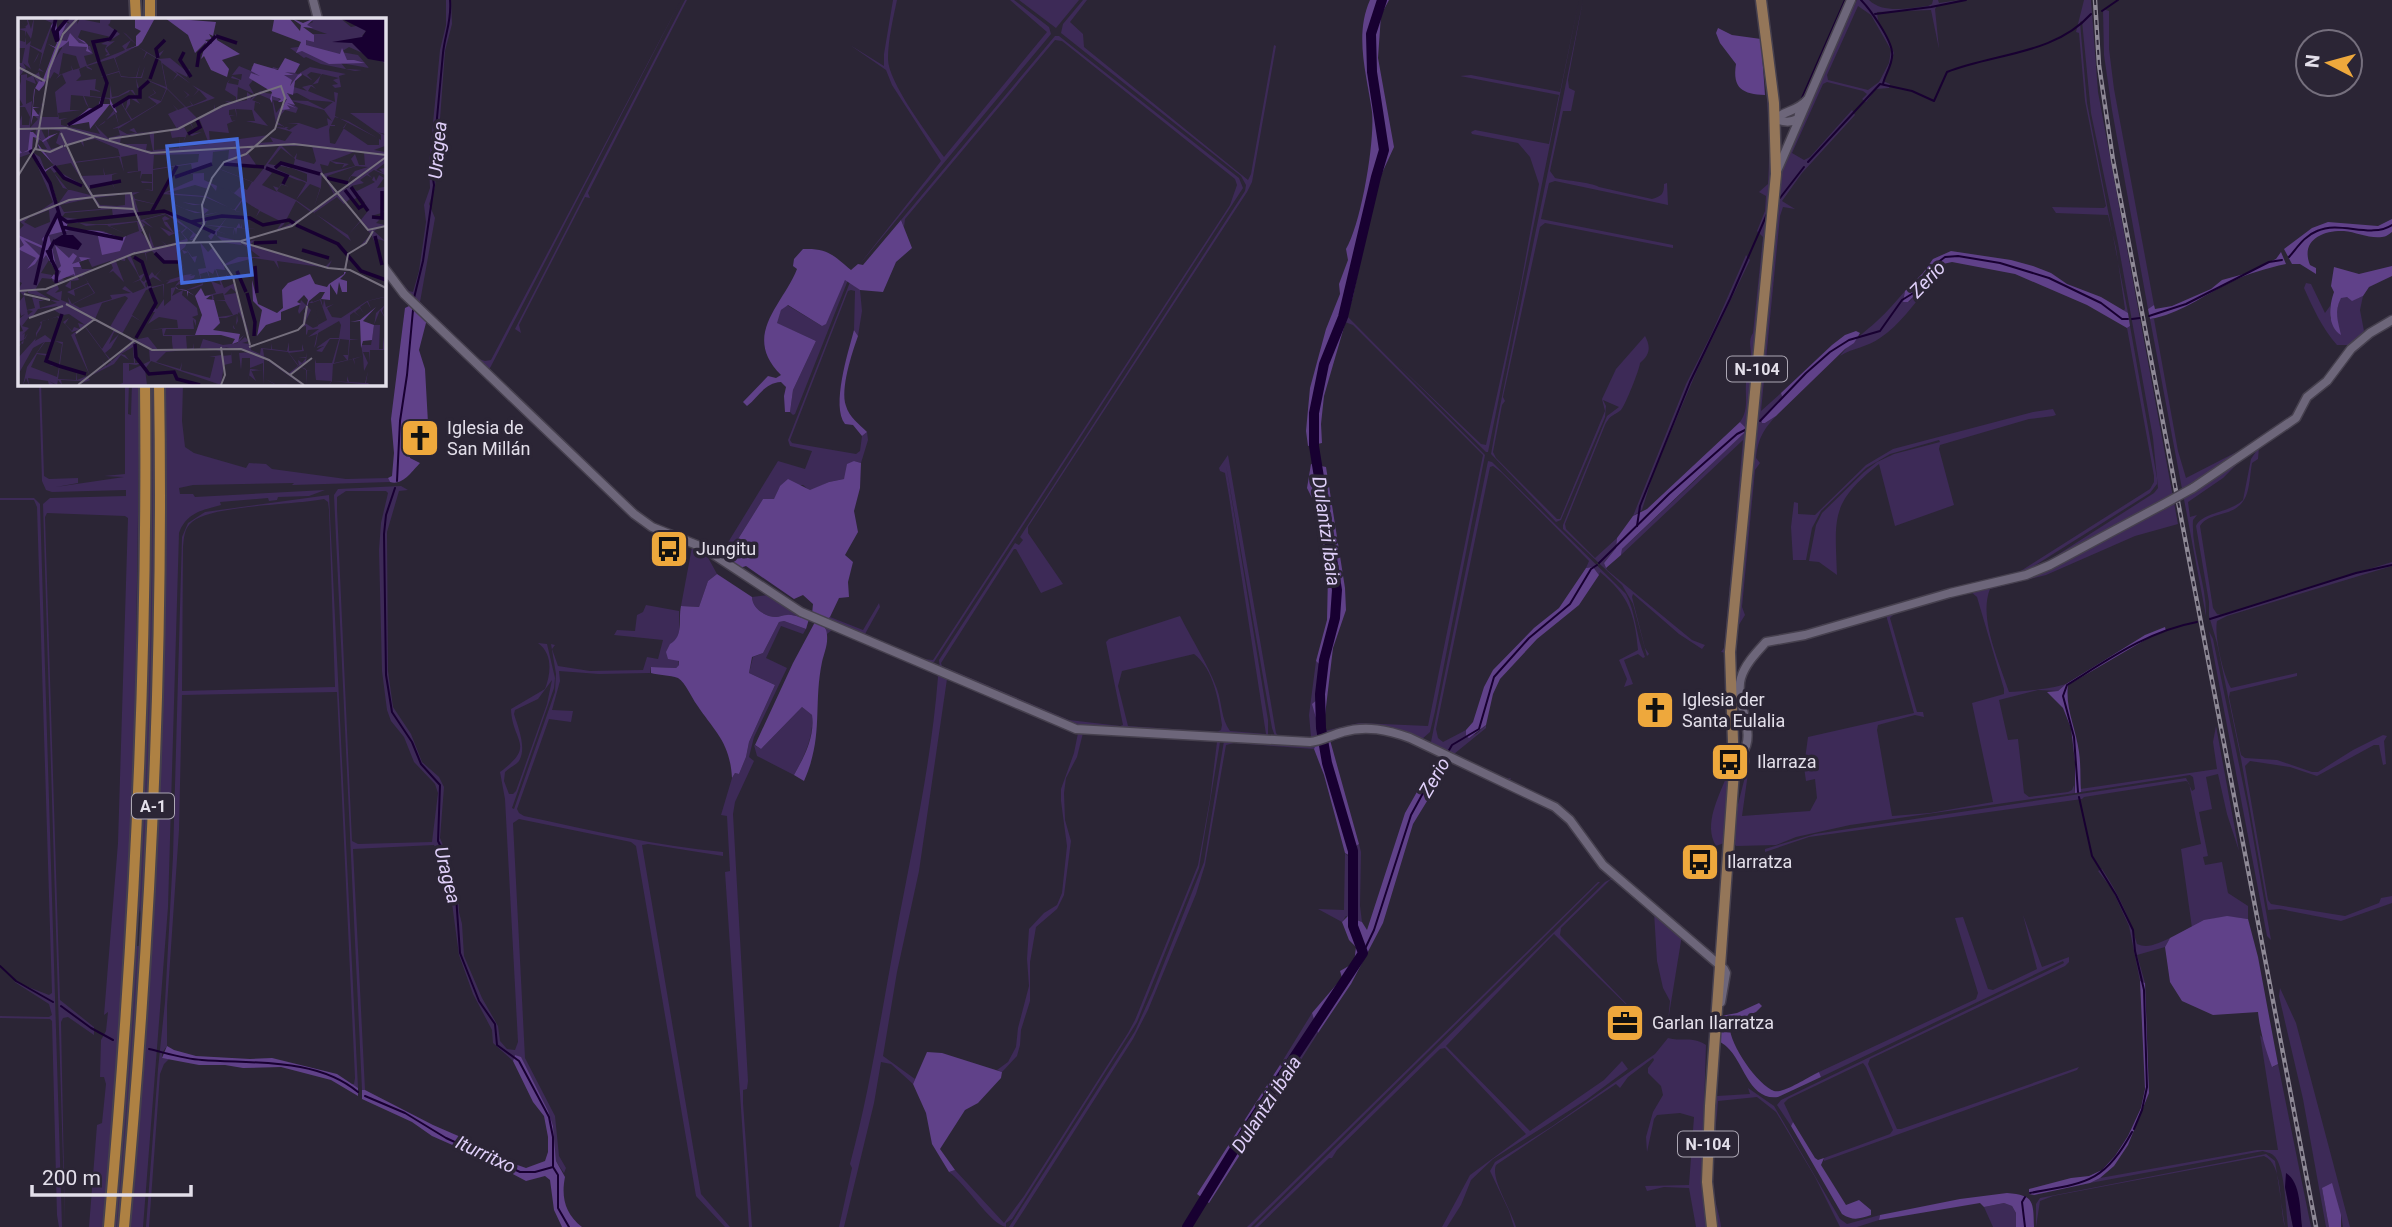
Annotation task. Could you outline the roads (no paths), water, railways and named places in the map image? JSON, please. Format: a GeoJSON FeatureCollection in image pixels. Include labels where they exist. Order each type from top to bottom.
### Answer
{"type":"FeatureCollection","features":[{"type":"Feature","properties":{"kind":"highway"},"geometry":{"type":"LineString","coordinates":[[135,0],[136,18]]}},
{"type":"Feature","properties":{"kind":"highway"},"geometry":{"type":"LineString","coordinates":[[150,0],[150,18]]}},
{"type":"Feature","properties":{"kind":"highway","name":"A-1"},"geometry":{"type":"LineString","coordinates":[[109,1227],[126,1024],[138,797],[144,613],[145,385]]}},
{"type":"Feature","properties":{"kind":"highway","name":"A-1"},"geometry":{"type":"LineString","coordinates":[[124,1227],[141,1025],[152,811],[159,589],[159,385]]}},
{"type":"Feature","properties":{"kind":"main road","name":"N-104"},"geometry":{"type":"LineString","coordinates":[[1712,1227],[1707,1164],[1719,966],[1734,771],[1738,752],[1731,652],[1776,174],[1774,103],[1761,0]]}},
{"type":"Feature","properties":{"kind":"street"},"geometry":{"type":"LineString","coordinates":[[313,0],[318,18]]}},
{"type":"Feature","properties":{"kind":"street"},"geometry":{"type":"LineString","coordinates":[[1776,174],[1796,113],[1810,95],[1851,0]]}},
{"type":"Feature","properties":{"kind":"street"},"geometry":{"type":"LineString","coordinates":[[1774,103],[1796,113]]}},
{"type":"Feature","properties":{"kind":"street"},"geometry":{"type":"LineString","coordinates":[[1775,119],[1796,113]]}},
{"type":"Feature","properties":{"kind":"street"},"geometry":{"type":"LineString","coordinates":[[385,269],[404,294],[634,514],[652,527],[702,547],[802,612],[1076,729],[1273,741],[1323,739],[1352,729],[1378,729],[1399,734],[1555,807],[1570,820],[1603,864],[1719,966]]}},
{"type":"Feature","properties":{"kind":"street"},"geometry":{"type":"LineString","coordinates":[[1738,752],[1746,746],[1748,734],[1741,708],[1740,682],[1749,663],[1766,642],[1805,635],[1950,593],[2026,575],[2050,565],[2193,488],[2296,418],[2307,397],[2327,381],[2351,349],[2392,320]]}},
{"type":"Feature","properties":{"kind":"waterway","name":"Uragea"},"geometry":{"type":"LineString","coordinates":[[414,298],[423,261],[434,185],[432,172],[450,0]]}},
{"type":"Feature","properties":{"kind":"waterway","name":"Dulantzi ibaia"},"geometry":{"type":"LineString","coordinates":[[1187,1227],[1250,1124],[1363,953],[1353,926],[1353,851],[1327,763],[1321,728],[1320,694],[1324,660],[1335,618],[1337,590],[1314,446],[1314,413],[1324,364],[1343,317],[1384,150],[1372,72],[1371,34],[1382,0]]}},
{"type":"Feature","properties":{"kind":"waterway"},"geometry":{"type":"LineString","coordinates":[[1802,98],[1845,0]]}},
{"type":"Feature","properties":{"kind":"waterway"},"geometry":{"type":"LineString","coordinates":[[1861,0],[1880,24],[1891,46],[1892,60],[1883,84]]}},
{"type":"Feature","properties":{"kind":"waterway"},"geometry":{"type":"LineString","coordinates":[[1875,14],[1966,0]]}},
{"type":"Feature","properties":{"kind":"waterway"},"geometry":{"type":"LineString","coordinates":[[2102,11],[2118,0]]}},
{"type":"Feature","properties":{"kind":"waterway"},"geometry":{"type":"LineString","coordinates":[[1808,162],[1880,84],[1912,91],[1934,101],[1947,72],[2060,38],[2091,14]]}},
{"type":"Feature","properties":{"kind":"waterway"},"geometry":{"type":"LineString","coordinates":[[1780,198],[1804,167]]}},
{"type":"Feature","properties":{"kind":"waterway"},"geometry":{"type":"LineString","coordinates":[[1637,526],[1640,506],[1690,382],[1767,214]]}},
{"type":"Feature","properties":{"kind":"waterway","name":"Zerio"},"geometry":{"type":"LineString","coordinates":[[2289,257],[2308,236],[2326,228],[2374,230],[2392,225]]}},
{"type":"Feature","properties":{"kind":"waterway","name":"Zerio"},"geometry":{"type":"LineString","coordinates":[[1760,421],[1830,352],[1849,340],[1880,331],[1902,300],[1915,292],[1937,263],[1945,257],[1958,256],[2000,263],[2049,278],[2101,303],[2122,319],[2128,319]]}},
{"type":"Feature","properties":{"kind":"waterway","name":"Zerio"},"geometry":{"type":"LineString","coordinates":[[2149,316],[2186,304],[2269,262],[2282,260]]}},
{"type":"Feature","properties":{"kind":"waterway","name":"Uragea"},"geometry":{"type":"LineString","coordinates":[[397,481],[400,421],[413,310]]}},
{"type":"Feature","properties":{"kind":"waterway","name":"Zerio"},"geometry":{"type":"LineString","coordinates":[[2132,319],[2140,318]]}},
{"type":"Feature","properties":{"kind":"waterway","name":"Zerio"},"geometry":{"type":"LineString","coordinates":[[1599,563],[1669,494],[1745,430]]}},
{"type":"Feature","properties":{"kind":"waterway","name":"Uragea"},"geometry":{"type":"LineString","coordinates":[[395,488],[386,515],[384,534],[386,675],[392,712],[412,742],[421,764],[440,785],[438,841],[447,859],[445,871],[456,896],[460,953],[479,1001],[495,1024],[497,1045],[519,1061],[549,1117],[553,1137],[553,1167]]}},
{"type":"Feature","properties":{"kind":"waterway","name":"Zerio"},"geometry":{"type":"LineString","coordinates":[[1448,752],[1452,745],[1479,729],[1494,677],[1529,638],[1570,604],[1591,569],[1597,565]]}},
{"type":"Feature","properties":{"kind":"waterway"},"geometry":{"type":"LineString","coordinates":[[2210,619],[2356,573],[2392,565]]}},
{"type":"Feature","properties":{"kind":"waterway"},"geometry":{"type":"LineString","coordinates":[[2078,792],[2074,737],[2063,696],[2067,685],[2145,639],[2197,622]]}},
{"type":"Feature","properties":{"kind":"waterway","name":"Zerio"},"geometry":{"type":"LineString","coordinates":[[1363,953],[1374,930],[1411,815],[1423,793],[1444,767],[1447,758]]}},
{"type":"Feature","properties":{"kind":"waterway"},"geometry":{"type":"LineString","coordinates":[[2079,797],[2092,856],[2133,930],[2144,990],[2147,1087],[2134,1129]]}},
{"type":"Feature","properties":{"kind":"waterway","name":"Iturritxo"},"geometry":{"type":"LineString","coordinates":[[0,966],[16,981],[53,1002]]}},
{"type":"Feature","properties":{"kind":"waterway","name":"Iturritxo"},"geometry":{"type":"LineString","coordinates":[[61,1006],[113,1040]]}},
{"type":"Feature","properties":{"kind":"waterway","name":"Iturritxo"},"geometry":{"type":"LineString","coordinates":[[149,1049],[195,1059],[283,1064],[303,1068],[323,1073],[358,1092]]}},
{"type":"Feature","properties":{"kind":"waterway","name":"Iturritxo"},"geometry":{"type":"LineString","coordinates":[[365,1096],[405,1113],[446,1138],[520,1172],[535,1172],[553,1167],[558,1175],[558,1208],[569,1227]]}},
{"type":"Feature","properties":{"kind":"waterway"},"geometry":{"type":"LineString","coordinates":[[2030,1193],[2079,1183],[2102,1172],[2122,1149],[2132,1132]]}},
{"type":"Feature","properties":{"kind":"waterway"},"geometry":{"type":"LineString","coordinates":[[2025,1197],[2022,1202],[2025,1227]]}},
{"type":"Feature","properties":{"kind":"railway"},"geometry":{"type":"LineString","coordinates":[[2095,0],[2099,65],[2113,160],[2316,1227]]}},
{"type":"Feature","properties":{"kind":"place","name":"Iglesia de San Millán"},"geometry":{"type":"Point","coordinates":[420,438]}},
{"type":"Feature","properties":{"kind":"place","name":"Jungitu"},"geometry":{"type":"Point","coordinates":[669,549]}},
{"type":"Feature","properties":{"kind":"place","name":"Iglesia der Santa Eulalia"},"geometry":{"type":"Point","coordinates":[1655,710]}},
{"type":"Feature","properties":{"kind":"place","name":"Ilarraza"},"geometry":{"type":"Point","coordinates":[1730,762]}},
{"type":"Feature","properties":{"kind":"place","name":"Ilarratza"},"geometry":{"type":"Point","coordinates":[1700,862]}},
{"type":"Feature","properties":{"kind":"place","name":"Garlan Ilarratza"},"geometry":{"type":"Point","coordinates":[1625,1023]}}]}
